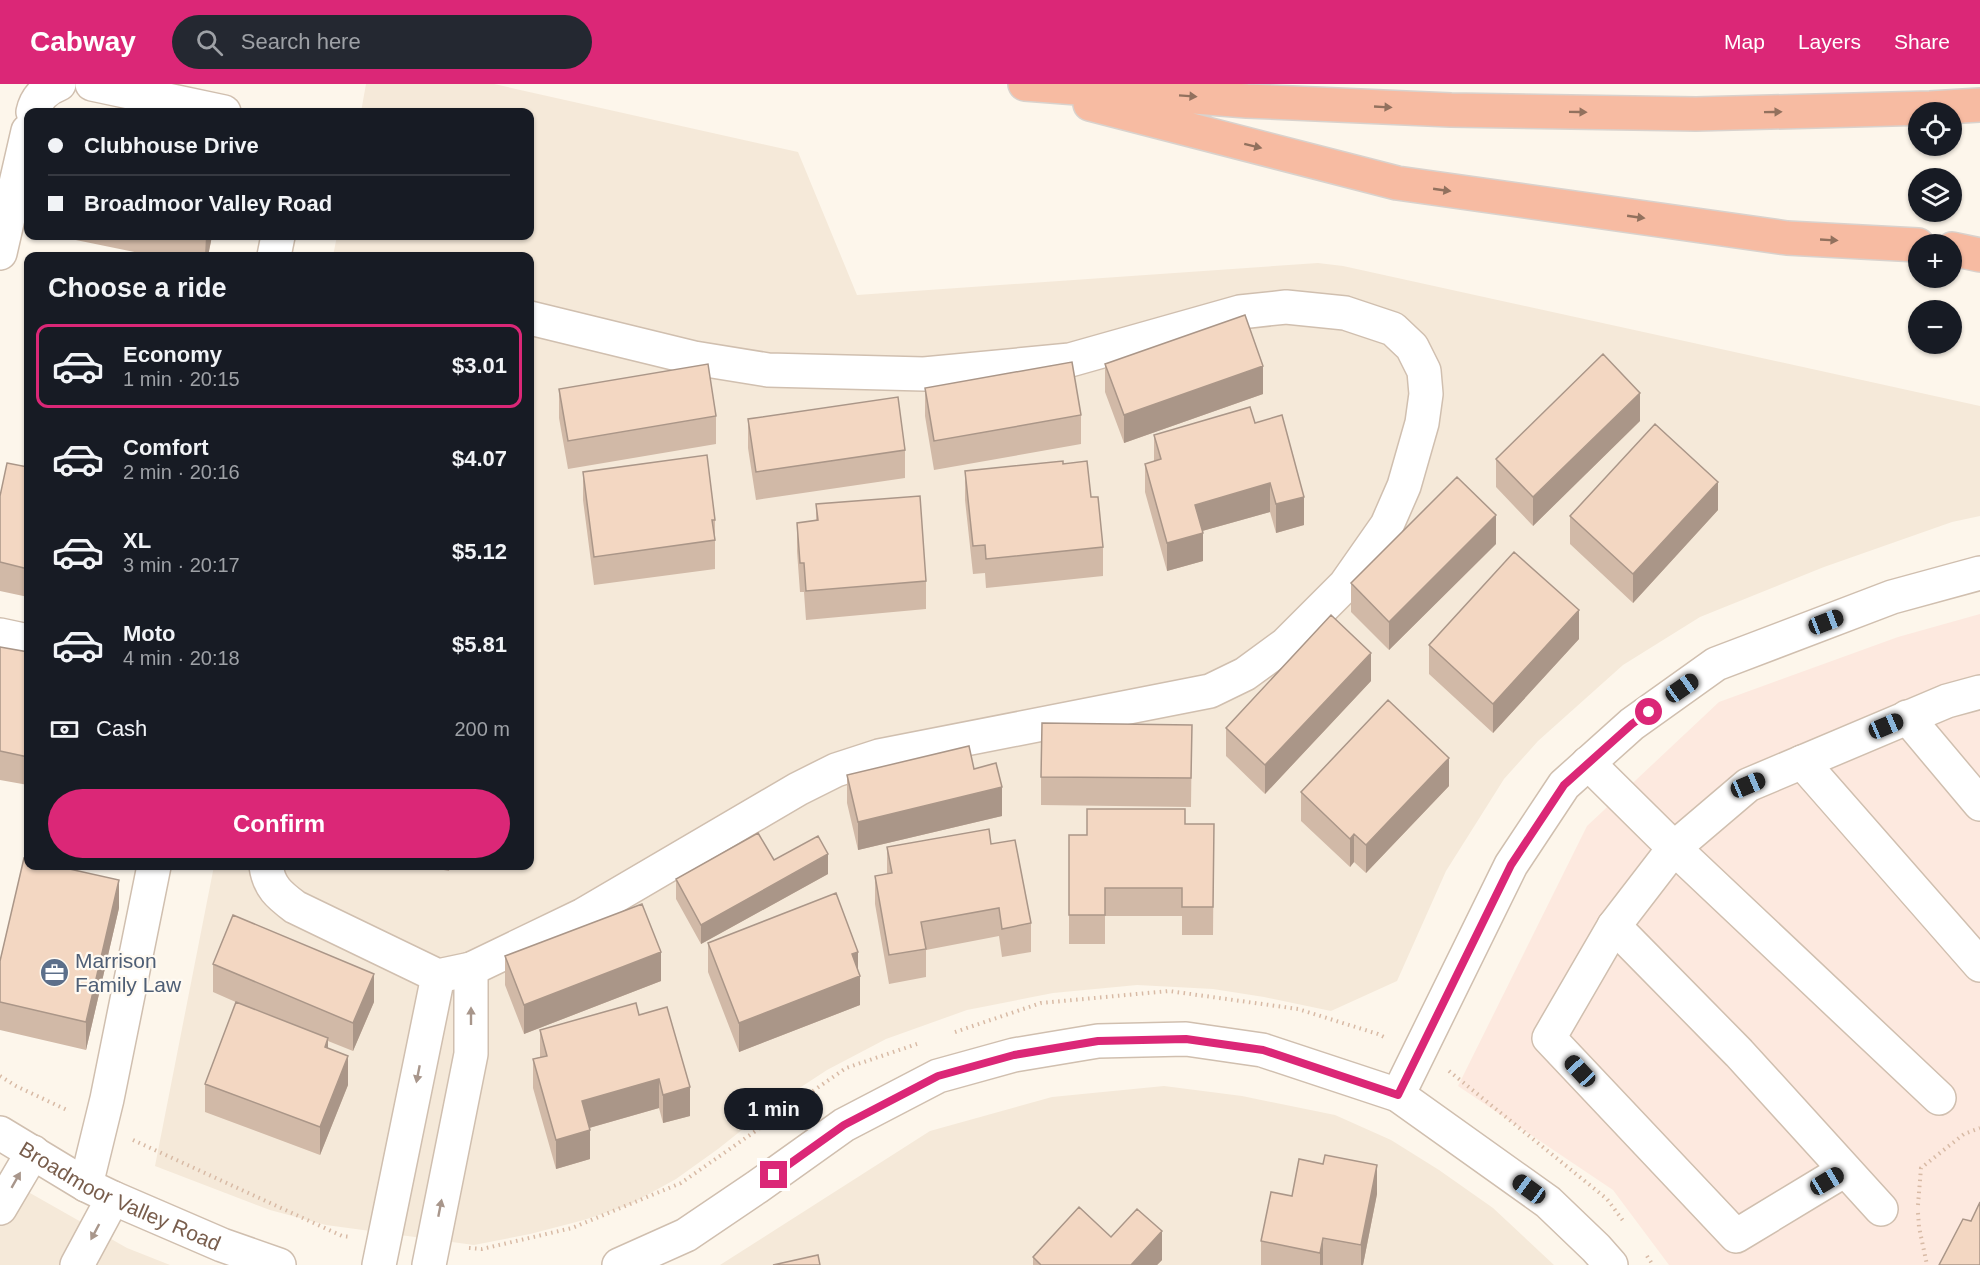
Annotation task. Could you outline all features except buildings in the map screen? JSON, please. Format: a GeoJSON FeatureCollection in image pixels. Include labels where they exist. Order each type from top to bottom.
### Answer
{"type":"FeatureCollection","features":[{"type":"Feature","properties":{"kind":"highway"},"geometry":{"type":"LineString","coordinates":[[1013,84],[1397,183],[1787,238],[1908,244]]}},
{"type":"Feature","properties":{"kind":"highway"},"geometry":{"type":"LineString","coordinates":[[1025,84],[1247,101],[1451,111],[1696,114],[1980,105]]}},
{"type":"Feature","properties":{"kind":"highway"},"geometry":{"type":"LineString","coordinates":[[1962,251],[1980,255]]}},
{"type":"Feature","properties":{"kind":"street"},"geometry":{"type":"LineString","coordinates":[[34,108],[45,92],[57,84]]}},
{"type":"Feature","properties":{"kind":"street"},"geometry":{"type":"LineString","coordinates":[[92,84],[205,108]]}},
{"type":"Feature","properties":{"kind":"street"},"geometry":{"type":"LineString","coordinates":[[0,254],[24,149]]}},
{"type":"Feature","properties":{"kind":"street"},"geometry":{"type":"LineString","coordinates":[[267,870],[277,894],[296,907],[438,976],[471,969],[583,915],[798,789],[836,770],[879,756],[1210,691],[1245,674],[1286,644],[1346,585],[1387,525],[1404,486],[1422,423],[1426,394],[1424,371],[1412,347],[1393,329],[1345,313],[1286,307],[1240,312],[1070,360],[924,374],[768,370],[694,358],[534,319]]}},
{"type":"Feature","properties":{"kind":"street"},"geometry":{"type":"LineString","coordinates":[[1398,1095],[1511,865],[1564,785],[1588,763],[1632,724],[1716,664],[1892,597],[1980,573]]}},
{"type":"Feature","properties":{"kind":"street"},"geometry":{"type":"LineString","coordinates":[[0,635],[24,640]]}},
{"type":"Feature","properties":{"kind":"street"},"geometry":{"type":"LineString","coordinates":[[1845,1170],[1736,1236],[1549,1038],[1614,926],[1674,848],[1748,785],[1906,717],[1947,701],[1980,692]]}},
{"type":"Feature","properties":{"kind":"street"},"geometry":{"type":"LineString","coordinates":[[1906,717],[1980,804]]}},
{"type":"Feature","properties":{"kind":"street"},"geometry":{"type":"LineString","coordinates":[[1802,762],[1980,965]]}},
{"type":"Feature","properties":{"kind":"street"},"geometry":{"type":"LineString","coordinates":[[1588,763],[1674,848],[1939,1098]]}},
{"type":"Feature","properties":{"kind":"street"},"geometry":{"type":"LineString","coordinates":[[77,1265],[99,1192],[107,1099],[153,870]]}},
{"type":"Feature","properties":{"kind":"street"},"geometry":{"type":"LineString","coordinates":[[1614,926],[1739,1053],[1881,1209]]}},
{"type":"Feature","properties":{"kind":"street"},"geometry":{"type":"LineString","coordinates":[[429,1265],[471,1054],[471,969]]}},
{"type":"Feature","properties":{"kind":"street"},"geometry":{"type":"LineString","coordinates":[[380,1265],[438,976]]}},
{"type":"Feature","properties":{"kind":"street"},"geometry":{"type":"LineString","coordinates":[[625,1264],[686,1234],[844,1125],[938,1076],[1014,1055],[1098,1041],[1186,1039],[1263,1050],[1398,1095],[1548,1202],[1611,1265]]}},
{"type":"Feature","properties":{"kind":"street","name":"Broadmoor Valley Road"},"geometry":{"type":"LineString","coordinates":[[0,1132],[99,1192],[222,1245],[279,1265]]}},
{"type":"Feature","properties":{"kind":"street"},"geometry":{"type":"LineString","coordinates":[[0,1208],[33,1152]]}},
{"type":"Feature","properties":{"kind":"path"},"geometry":{"type":"LineString","coordinates":[[1928,1265],[1919,1227],[1918,1202],[1921,1168],[1964,1134],[1980,1128]]}},
{"type":"Feature","properties":{"kind":"shaded area"},"geometry":{"type":"Polygon","coordinates":[[[366,84],[494,84],[798,152],[857,295],[1318,263],[1343,266],[1980,406],[1980,516],[1952,522],[1824,567],[1700,617],[1623,665],[1538,741],[1504,779],[1446,871],[1397,981],[1331,1011],[1213,989],[1137,985],[1053,993],[967,1010],[886,1039],[827,1070],[772,1106],[676,1179],[629,1205],[530,1234],[474,1245],[326,1225],[270,1210],[155,1166],[213,870],[534,870],[534,252],[334,252],[336,240],[534,240],[534,108],[362,108],[366,84]]]}},
{"type":"Feature","properties":{"kind":"shaded area"},"geometry":{"type":"Polygon","coordinates":[[[1980,614],[1980,1265],[1669,1265],[1613,1190],[1458,1086],[1587,826],[1719,702],[1898,637],[1980,614]]]}},
{"type":"Feature","properties":{"kind":"shaded area"},"geometry":{"type":"Polygon","coordinates":[[[1164,1086],[1242,1096],[1335,1115],[1391,1140],[1493,1208],[1554,1265],[720,1265],[930,1131],[1052,1097],[1164,1086]]]}},
{"type":"Feature","properties":{"kind":"shaded area"},"geometry":{"type":"Polygon","coordinates":[[[0,1176],[127,1248],[170,1265],[0,1265],[0,1176]]]}},
{"type":"Feature","properties":{"kind":"place","name":"Marrison Family Law"},"geometry":{"type":"Point","coordinates":[54,972]}},
{"type":"Feature","properties":{"kind":"route"},"geometry":{"type":"LineString","coordinates":[[774,1175],[844,1125],[938,1076],[1014,1055],[1098,1041],[1186,1039],[1263,1050],[1398,1095],[1511,865],[1564,785],[1632,724],[1649,712]]}}]}
